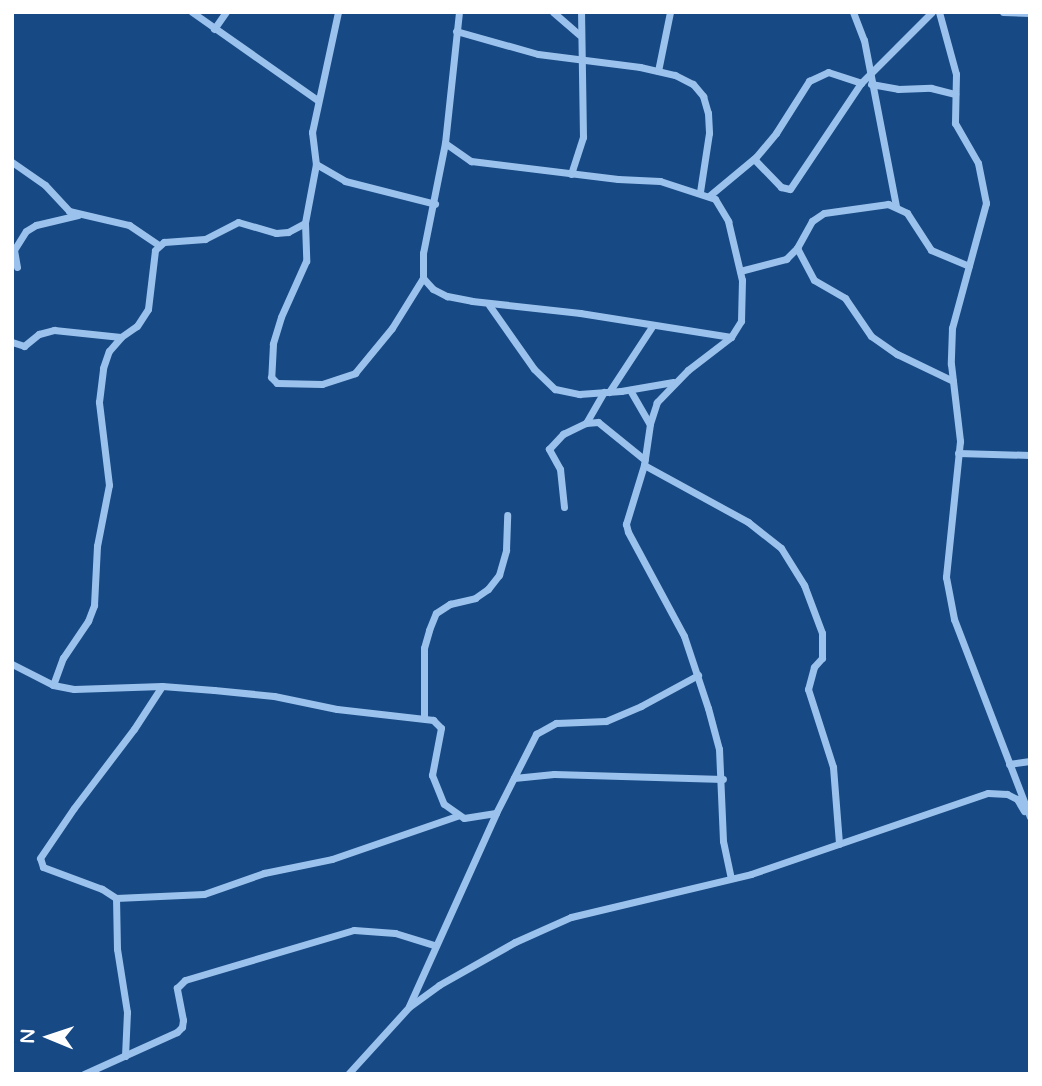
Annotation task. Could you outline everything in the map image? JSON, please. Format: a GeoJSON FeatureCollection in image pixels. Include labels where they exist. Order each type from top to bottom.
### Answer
{"type":"FeatureCollection","features":[{"type":"Feature","properties":{"kind":"street"},"geometry":{"type":"LineString","coordinates":[[191,12],[317,100]]}},
{"type":"Feature","properties":{"kind":"street"},"geometry":{"type":"LineString","coordinates":[[214,29],[226,12]]}},
{"type":"Feature","properties":{"kind":"street"},"geometry":{"type":"LineString","coordinates":[[338,12],[312,132],[316,164],[305,223],[306,261],[281,317],[273,344],[271,377],[277,383],[322,383],[355,373],[392,328],[423,278],[423,253],[435,204],[445,143],[459,12]]}},
{"type":"Feature","properties":{"kind":"street"},"geometry":{"type":"LineString","coordinates":[[553,12],[579,35]]}},
{"type":"Feature","properties":{"kind":"street"},"geometry":{"type":"LineString","coordinates":[[571,174],[583,137],[579,35],[581,12]]}},
{"type":"Feature","properties":{"kind":"street"},"geometry":{"type":"LineString","coordinates":[[658,71],[670,12]]}},
{"type":"Feature","properties":{"kind":"street"},"geometry":{"type":"LineString","coordinates":[[853,12],[864,40],[896,206]]}},
{"type":"Feature","properties":{"kind":"street"},"geometry":{"type":"LineString","coordinates":[[754,159],[781,187],[790,189],[861,83],[932,12]]}},
{"type":"Feature","properties":{"kind":"street"},"geometry":{"type":"LineString","coordinates":[[939,12],[956,74],[956,123],[978,163],[986,202],[952,328],[953,381],[960,441],[947,556],[948,597],[1030,819]]}},
{"type":"Feature","properties":{"kind":"street"},"geometry":{"type":"LineString","coordinates":[[1003,12],[1030,13]]}},
{"type":"Feature","properties":{"kind":"street"},"geometry":{"type":"LineString","coordinates":[[456,31],[538,54],[658,71],[692,84],[703,96],[708,113],[709,133],[700,192]]}},
{"type":"Feature","properties":{"kind":"street"},"geometry":{"type":"LineString","coordinates":[[709,196],[754,159],[776,133],[809,81],[828,72],[861,83]]}},
{"type":"Feature","properties":{"kind":"street"},"geometry":{"type":"LineString","coordinates":[[872,84],[898,89],[931,88],[955,94]]}},
{"type":"Feature","properties":{"kind":"street"},"geometry":{"type":"LineString","coordinates":[[445,143],[471,161],[571,174],[660,181],[700,192],[716,199],[728,221],[740,271],[741,321],[731,337],[675,382],[657,402],[626,528],[684,636],[698,675],[719,749],[723,779],[723,841],[731,878]]}},
{"type":"Feature","properties":{"kind":"street"},"geometry":{"type":"LineString","coordinates":[[12,162],[45,185],[69,211],[79,215]]}},
{"type":"Feature","properties":{"kind":"street"},"geometry":{"type":"LineString","coordinates":[[316,164],[345,181],[435,204]]}},
{"type":"Feature","properties":{"kind":"street"},"geometry":{"type":"LineString","coordinates":[[740,271],[780,262],[797,248],[811,221],[824,213],[849,208],[896,206],[913,219],[930,250],[969,266]]}},
{"type":"Feature","properties":{"kind":"street"},"geometry":{"type":"LineString","coordinates":[[17,267],[14,250],[26,231],[36,225],[79,215],[97,216],[129,225],[159,245],[205,239],[238,222],[275,233],[288,232],[305,223]]}},
{"type":"Feature","properties":{"kind":"street"},"geometry":{"type":"LineString","coordinates":[[53,685],[63,658],[88,621],[94,605],[97,546],[109,485],[100,420],[100,386],[109,351],[121,337],[137,326],[148,309],[153,260],[159,245]]}},
{"type":"Feature","properties":{"kind":"street"},"geometry":{"type":"LineString","coordinates":[[797,248],[814,280],[845,298],[871,336],[897,355],[953,381]]}},
{"type":"Feature","properties":{"kind":"street"},"geometry":{"type":"LineString","coordinates":[[423,278],[433,289],[447,296],[489,305],[580,313],[731,337]]}},
{"type":"Feature","properties":{"kind":"street"},"geometry":{"type":"LineString","coordinates":[[489,305],[534,369],[555,389],[579,394],[630,390],[675,382]]}},
{"type":"Feature","properties":{"kind":"street"},"geometry":{"type":"LineString","coordinates":[[586,423],[653,325]]}},
{"type":"Feature","properties":{"kind":"street"},"geometry":{"type":"LineString","coordinates":[[12,342],[24,346],[39,334],[54,330],[121,337]]}},
{"type":"Feature","properties":{"kind":"street"},"geometry":{"type":"LineString","coordinates":[[630,390],[650,424]]}},
{"type":"Feature","properties":{"kind":"street"},"geometry":{"type":"LineString","coordinates":[[564,507],[560,469],[550,447],[563,434],[586,423],[603,424],[644,463],[748,522],[781,548],[804,585],[822,633],[822,658],[814,667],[807,689],[832,767],[839,844]]}},
{"type":"Feature","properties":{"kind":"street"},"geometry":{"type":"LineString","coordinates":[[958,453],[1030,455]]}},
{"type":"Feature","properties":{"kind":"street"},"geometry":{"type":"LineString","coordinates":[[424,718],[424,648],[429,630],[436,613],[450,604],[475,598],[488,589],[499,575],[506,550],[507,515]]}},
{"type":"Feature","properties":{"kind":"street"},"geometry":{"type":"LineString","coordinates":[[12,664],[53,685],[94,690],[162,686],[274,696],[337,709],[433,720],[440,729],[432,775],[444,804],[457,816],[471,819],[496,813]]}},
{"type":"Feature","properties":{"kind":"street"},"geometry":{"type":"LineString","coordinates":[[409,1007],[434,945],[536,734],[547,726],[569,721],[606,721],[641,706],[698,675]]}},
{"type":"Feature","properties":{"kind":"street"},"geometry":{"type":"LineString","coordinates":[[162,686],[40,859],[43,867],[102,889],[116,898],[204,894],[264,873],[343,856],[457,816]]}},
{"type":"Feature","properties":{"kind":"street"},"geometry":{"type":"LineString","coordinates":[[1009,764],[1030,761]]}},
{"type":"Feature","properties":{"kind":"street"},"geometry":{"type":"LineString","coordinates":[[514,778],[554,774],[723,779]]}},
{"type":"Feature","properties":{"kind":"street"},"geometry":{"type":"LineString","coordinates":[[348,1074],[409,1007],[476,963],[571,917],[731,878],[988,793],[1007,794],[1017,799],[1030,819]]}},
{"type":"Feature","properties":{"kind":"street"},"geometry":{"type":"LineString","coordinates":[[116,898],[117,949],[127,1012],[125,1056]]}},
{"type":"Feature","properties":{"kind":"street"},"geometry":{"type":"LineString","coordinates":[[84,1074],[182,1027],[177,988],[186,980],[354,930],[395,933],[434,945]]}}]}
